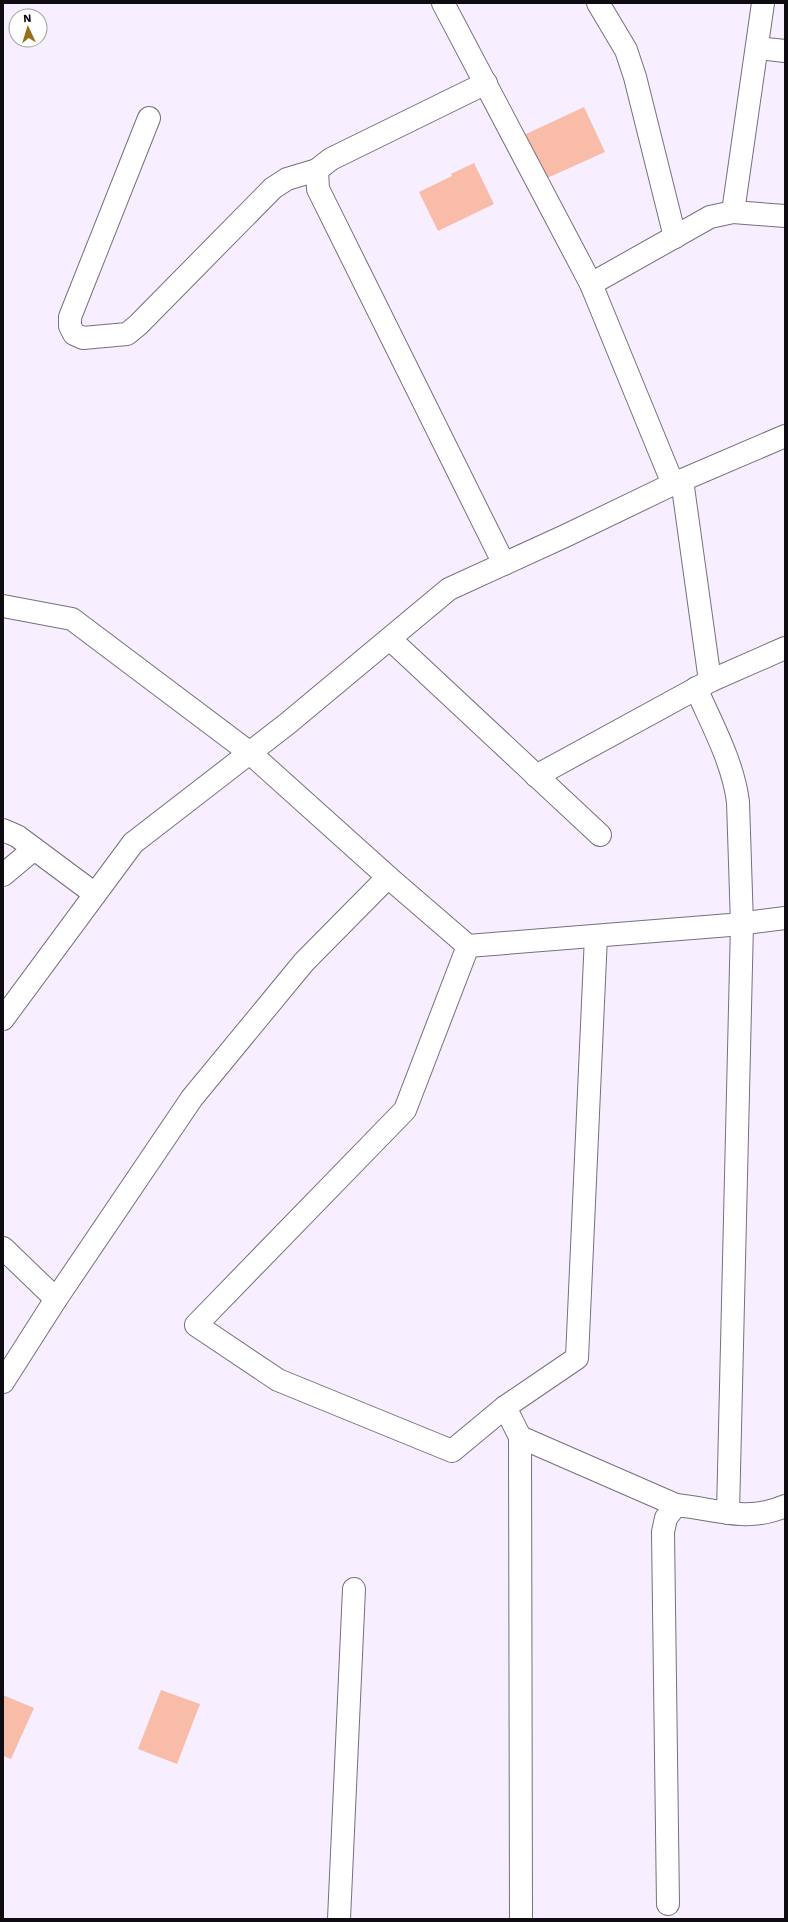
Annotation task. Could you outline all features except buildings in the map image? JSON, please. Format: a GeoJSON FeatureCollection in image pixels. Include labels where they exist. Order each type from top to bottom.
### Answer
{"type":"FeatureCollection","features":[{"type":"Feature","properties":{"kind":"street"},"geometry":{"type":"LineString","coordinates":[[444,3],[591,284],[677,482],[703,685],[736,786],[742,924],[728,1513]]}},
{"type":"Feature","properties":{"kind":"street"},"geometry":{"type":"LineString","coordinates":[[598,3],[626,50],[635,77],[675,237]]}},
{"type":"Feature","properties":{"kind":"street"},"geometry":{"type":"LineString","coordinates":[[733,212],[763,3]]}},
{"type":"Feature","properties":{"kind":"street"},"geometry":{"type":"LineString","coordinates":[[757,48],[785,51]]}},
{"type":"Feature","properties":{"kind":"street"},"geometry":{"type":"LineString","coordinates":[[149,118],[70,316],[70,326],[74,334],[83,338],[127,334],[138,325],[273,188],[287,179],[317,170],[331,159],[486,83]]}},
{"type":"Feature","properties":{"kind":"street"},"geometry":{"type":"LineString","coordinates":[[317,170],[318,189],[504,564]]}},
{"type":"Feature","properties":{"kind":"street"},"geometry":{"type":"LineString","coordinates":[[591,284],[710,217],[733,212],[785,216]]}},
{"type":"Feature","properties":{"kind":"street"},"geometry":{"type":"LineString","coordinates":[[3,1019],[133,843],[287,724],[449,589],[677,482],[785,436]]}},
{"type":"Feature","properties":{"kind":"street"},"geometry":{"type":"LineString","coordinates":[[3,606],[72,619],[250,753],[388,877],[468,946],[742,924],[785,918]]}},
{"type":"Feature","properties":{"kind":"street"},"geometry":{"type":"LineString","coordinates":[[390,639],[600,835]]}},
{"type":"Feature","properties":{"kind":"street"},"geometry":{"type":"LineString","coordinates":[[536,776],[703,685],[785,648]]}},
{"type":"Feature","properties":{"kind":"street"},"geometry":{"type":"LineString","coordinates":[[3,830],[17,836],[95,894]]}},
{"type":"Feature","properties":{"kind":"street"},"geometry":{"type":"LineString","coordinates":[[3,875],[34,849]]}},
{"type":"Feature","properties":{"kind":"street"},"geometry":{"type":"LineString","coordinates":[[3,1382],[56,1299],[192,1098],[304,962],[388,877]]}},
{"type":"Feature","properties":{"kind":"street"},"geometry":{"type":"LineString","coordinates":[[468,946],[405,1110],[196,1325],[278,1380],[452,1451],[505,1407],[577,1358],[596,936]]}},
{"type":"Feature","properties":{"kind":"street"},"geometry":{"type":"LineString","coordinates":[[3,1248],[56,1299]]}},
{"type":"Feature","properties":{"kind":"street"},"geometry":{"type":"LineString","coordinates":[[505,1407],[520,1437],[521,1919]]}},
{"type":"Feature","properties":{"kind":"street"},"geometry":{"type":"LineString","coordinates":[[520,1437],[676,1505],[741,1515],[758,1515],[785,1506]]}},
{"type":"Feature","properties":{"kind":"street"},"geometry":{"type":"LineString","coordinates":[[668,1904],[663,1532],[666,1518],[676,1505]]}},
{"type":"Feature","properties":{"kind":"street"},"geometry":{"type":"LineString","coordinates":[[342,1919],[354,1589]]}}]}
